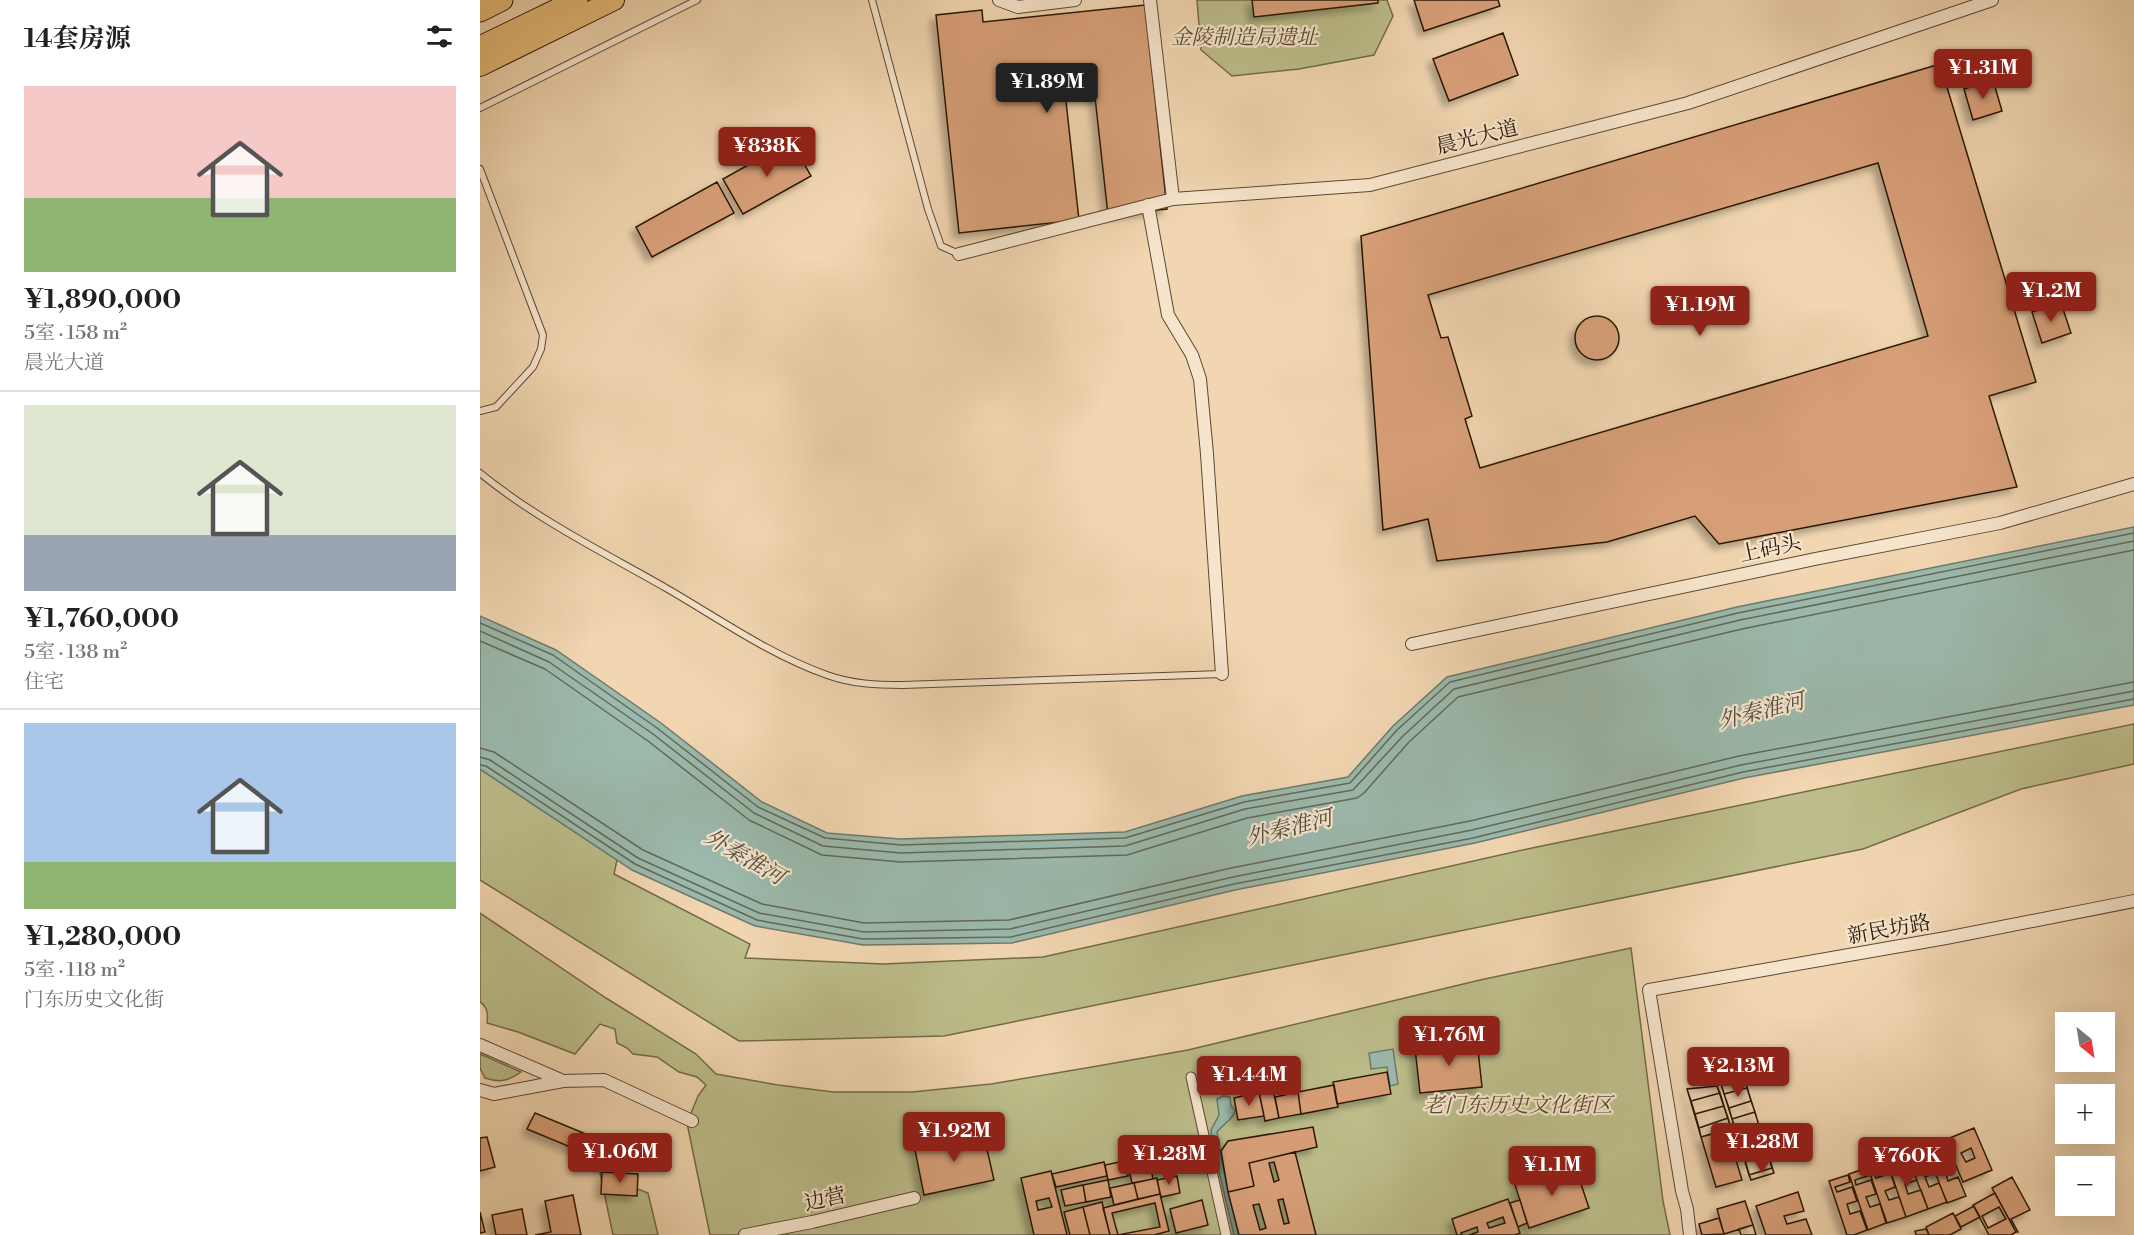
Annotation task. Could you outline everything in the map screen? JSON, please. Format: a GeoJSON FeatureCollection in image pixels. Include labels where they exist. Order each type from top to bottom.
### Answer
{"type":"FeatureCollection","features":[{"type":"Feature","properties":{"kind":"highway"},"geometry":{"type":"LineString","coordinates":[[480,11],[502,0]]}},
{"type":"Feature","properties":{"kind":"highway"},"geometry":{"type":"LineString","coordinates":[[480,47],[577,0]]}},
{"type":"Feature","properties":{"kind":"main road"},"geometry":{"type":"LineString","coordinates":[[480,66],[614,0]]}},
{"type":"Feature","properties":{"kind":"street"},"geometry":{"type":"LineString","coordinates":[[999,0],[1018,7],[1075,0]]}},
{"type":"Feature","properties":{"kind":"street"},"geometry":{"type":"LineString","coordinates":[[1150,0],[1173,199]]}},
{"type":"Feature","properties":{"kind":"street","name":"晨光大道"},"geometry":{"type":"LineString","coordinates":[[959,254],[1173,199],[1370,185],[1688,103],[1992,0]]}},
{"type":"Feature","properties":{"kind":"street"},"geometry":{"type":"LineString","coordinates":[[1148,205],[1168,315],[1192,355],[1200,379],[1222,674]]}},
{"type":"Feature","properties":{"kind":"street","name":"上码头"},"geometry":{"type":"LineString","coordinates":[[1412,644],[1815,559],[2000,523],[2134,484]]}},
{"type":"Feature","properties":{"kind":"street","name":"新民坊路"},"geometry":{"type":"LineString","coordinates":[[1690,1235],[1649,990],[1935,940],[2134,901]]}},
{"type":"Feature","properties":{"kind":"street"},"geometry":{"type":"LineString","coordinates":[[480,1045],[563,1080]]}},
{"type":"Feature","properties":{"kind":"street"},"geometry":{"type":"LineString","coordinates":[[1191,1077],[1226,1235]]}},
{"type":"Feature","properties":{"kind":"street"},"geometry":{"type":"LineString","coordinates":[[480,1090],[494,1094],[563,1080],[604,1080],[692,1121]]}},
{"type":"Feature","properties":{"kind":"street","name":"边营"},"geometry":{"type":"LineString","coordinates":[[745,1235],[914,1198]]}},
{"type":"Feature","properties":{"kind":"lane"},"geometry":{"type":"LineString","coordinates":[[480,108],[697,0]]}},
{"type":"Feature","properties":{"kind":"lane"},"geometry":{"type":"LineString","coordinates":[[872,0],[928,209],[941,246],[959,254]]}},
{"type":"Feature","properties":{"kind":"lane"},"geometry":{"type":"LineString","coordinates":[[480,169],[543,335],[541,349],[533,367],[496,407],[480,411]]}},
{"type":"Feature","properties":{"kind":"lane"},"geometry":{"type":"LineString","coordinates":[[480,472],[505,494],[772,650],[837,677],[865,685],[1222,674]]}},
{"type":"Feature","properties":{"kind":"green space","name":"金陵制造局遗址"},"geometry":{"type":"Polygon","coordinates":[[[1197,0],[1387,0],[1393,16],[1374,55],[1299,69],[1232,76],[1201,50],[1197,0]]]}},
{"type":"Feature","properties":{"kind":"green space"},"geometry":{"type":"Polygon","coordinates":[[[2134,724],[2134,764],[2021,789],[1863,849],[944,1036],[739,1041],[480,880],[480,769],[617,860],[614,874],[750,944],[745,958],[883,964],[1043,957],[1532,848],[2134,724]]]}},
{"type":"Feature","properties":{"kind":"green space","name":"老门东历史文化街区"},"geometry":{"type":"Polygon","coordinates":[[[480,913],[606,998],[696,1054],[716,1074],[833,1092],[912,1092],[991,1084],[1188,1050],[1480,980],[1631,948],[1663,1201],[1670,1235],[710,1235],[687,1123],[698,1096],[706,1085],[697,1077],[679,1072],[657,1057],[633,1054],[617,1043],[615,1029],[600,1024],[575,1054],[518,1032],[487,1023],[486,1009],[480,1002],[480,913]]]}},
{"type":"Feature","properties":{"kind":"green space"},"geometry":{"type":"Polygon","coordinates":[[[480,1054],[521,1072],[504,1080],[485,1078],[480,1068],[480,1054]]]}},
{"type":"Feature","properties":{"kind":"green space"},"geometry":{"type":"Polygon","coordinates":[[[607,1151],[613,1153],[625,1169],[625,1184],[648,1193],[658,1235],[613,1235],[597,1158],[607,1151]]]}},
{"type":"Feature","properties":{"kind":"water","name":"外秦淮河"},"geometry":{"type":"Polygon","coordinates":[[[2134,527],[2134,705],[1744,778],[1475,843],[1235,890],[1012,943],[863,945],[755,926],[632,870],[480,769],[480,616],[556,650],[661,723],[762,802],[827,833],[900,839],[1125,832],[1242,796],[1348,777],[1393,726],[1447,677],[1737,607],[2134,527]]]}},
{"type":"Feature","properties":{"kind":"water"},"geometry":{"type":"Polygon","coordinates":[[[1393,1049],[1398,1084],[1390,1086],[1387,1067],[1371,1069],[1369,1053],[1393,1049]]]}},
{"type":"Feature","properties":{"kind":"water"},"geometry":{"type":"Polygon","coordinates":[[[1223,1096],[1230,1097],[1231,1106],[1235,1110],[1231,1119],[1217,1132],[1239,1235],[1234,1235],[1212,1142],[1211,1130],[1219,1115],[1217,1099],[1223,1096]]]}},
{"type":"Feature","properties":{"kind":"building"},"geometry":{"type":"Polygon","coordinates":[[[1252,0],[1378,0],[1378,3],[1254,17],[1252,0]]]}},
{"type":"Feature","properties":{"kind":"building"},"geometry":{"type":"Polygon","coordinates":[[[1414,0],[1498,0],[1500,6],[1424,31],[1414,0]]]}},
{"type":"Feature","properties":{"kind":"building"},"geometry":{"type":"Polygon","coordinates":[[[1145,5],[1167,209],[1108,215],[1093,79],[1064,83],[1079,220],[959,233],[936,15],[982,10],[983,22],[1145,5]]]}},
{"type":"Feature","properties":{"kind":"building"},"geometry":{"type":"Polygon","coordinates":[[[1503,33],[1518,75],[1449,101],[1433,59],[1503,33]]]}},
{"type":"Feature","properties":{"kind":"building"},"geometry":{"type":"Polygon","coordinates":[[[1940,64],[2036,382],[1989,396],[2017,487],[1719,544],[1695,516],[1607,542],[1437,561],[1428,519],[1383,530],[1361,236],[1940,64]],[[1878,163],[1428,295],[1441,338],[1448,337],[1472,416],[1465,419],[1480,468],[1928,336],[1878,163]]]}},
{"type":"Feature","properties":{"kind":"building"},"geometry":{"type":"Polygon","coordinates":[[[1993,80],[2002,111],[1973,120],[1964,89],[1993,80]]]}},
{"type":"Feature","properties":{"kind":"building"},"geometry":{"type":"Polygon","coordinates":[[[791,141],[811,176],[743,214],[723,179],[791,141]]]}},
{"type":"Feature","properties":{"kind":"building"},"geometry":{"type":"Polygon","coordinates":[[[717,182],[734,213],[652,257],[636,227],[717,182]]]}},
{"type":"Feature","properties":{"kind":"building"},"geometry":{"type":"Polygon","coordinates":[[[2061,303],[2071,333],[2042,343],[2032,312],[2061,303]]]}},
{"type":"Feature","properties":{"kind":"building"},"geometry":{"type":"Polygon","coordinates":[[[1597,316],[1612,323],[1619,338],[1612,353],[1597,360],[1582,353],[1575,338],[1582,323],[1597,316]]]}},
{"type":"Feature","properties":{"kind":"building"},"geometry":{"type":"Polygon","coordinates":[[[1477,1041],[1482,1087],[1420,1093],[1415,1048],[1477,1041]]]}},
{"type":"Feature","properties":{"kind":"building"},"geometry":{"type":"Polygon","coordinates":[[[1387,1072],[1391,1094],[1337,1104],[1333,1082],[1387,1072]]]}},
{"type":"Feature","properties":{"kind":"building"},"geometry":{"type":"Polygon","coordinates":[[[1745,1081],[1774,1173],[1751,1180],[1721,1084],[1745,1081]]]}},
{"type":"Feature","properties":{"kind":"building"},"geometry":{"type":"Polygon","coordinates":[[[1745,1081],[1747,1088],[1724,1094],[1721,1084],[1745,1081]]]}},
{"type":"Feature","properties":{"kind":"building"},"geometry":{"type":"Polygon","coordinates":[[[1334,1085],[1338,1107],[1301,1114],[1298,1092],[1334,1085]]]}},
{"type":"Feature","properties":{"kind":"building"},"geometry":{"type":"Polygon","coordinates":[[[1717,1086],[1731,1128],[1701,1137],[1687,1089],[1717,1086]]]}},
{"type":"Feature","properties":{"kind":"building"},"geometry":{"type":"Polygon","coordinates":[[[1717,1086],[1720,1093],[1691,1101],[1687,1089],[1717,1086]]]}},
{"type":"Feature","properties":{"kind":"building"},"geometry":{"type":"Polygon","coordinates":[[[1747,1088],[1751,1101],[1729,1108],[1724,1094],[1747,1088]]]}},
{"type":"Feature","properties":{"kind":"building"},"geometry":{"type":"Polygon","coordinates":[[[1273,1089],[1279,1118],[1265,1121],[1259,1092],[1273,1089]]]}},
{"type":"Feature","properties":{"kind":"building"},"geometry":{"type":"Polygon","coordinates":[[[1259,1092],[1264,1116],[1238,1120],[1234,1098],[1259,1092]]]}},
{"type":"Feature","properties":{"kind":"building"},"geometry":{"type":"Polygon","coordinates":[[[1298,1092],[1301,1114],[1279,1118],[1275,1097],[1298,1092]]]}},
{"type":"Feature","properties":{"kind":"building"},"geometry":{"type":"Polygon","coordinates":[[[1720,1093],[1724,1106],[1695,1114],[1691,1101],[1720,1093]]]}},
{"type":"Feature","properties":{"kind":"building"},"geometry":{"type":"Polygon","coordinates":[[[1751,1101],[1755,1112],[1732,1119],[1729,1108],[1751,1101]]]}},
{"type":"Feature","properties":{"kind":"building"},"geometry":{"type":"Polygon","coordinates":[[[1724,1106],[1728,1118],[1699,1128],[1695,1114],[1724,1106]]]}},
{"type":"Feature","properties":{"kind":"building"},"geometry":{"type":"Polygon","coordinates":[[[1755,1112],[1759,1126],[1737,1133],[1732,1119],[1755,1112]]]}},
{"type":"Feature","properties":{"kind":"building"},"geometry":{"type":"Polygon","coordinates":[[[535,1113],[605,1142],[597,1158],[527,1129],[535,1113]]]}},
{"type":"Feature","properties":{"kind":"building"},"geometry":{"type":"Polygon","coordinates":[[[1728,1118],[1731,1128],[1701,1137],[1699,1128],[1728,1118]]]}},
{"type":"Feature","properties":{"kind":"building"},"geometry":{"type":"Polygon","coordinates":[[[1759,1126],[1762,1137],[1740,1144],[1737,1133],[1759,1126]]]}},
{"type":"Feature","properties":{"kind":"building"},"geometry":{"type":"Polygon","coordinates":[[[1313,1127],[1317,1147],[1249,1163],[1254,1186],[1228,1192],[1221,1151],[1228,1141],[1313,1127]]]}},
{"type":"Feature","properties":{"kind":"building"},"geometry":{"type":"Polygon","coordinates":[[[1974,1128],[1992,1170],[1963,1182],[1945,1140],[1974,1128]],[[1971,1148],[1961,1153],[1966,1162],[1975,1158],[1971,1148]]]}},
{"type":"Feature","properties":{"kind":"building"},"geometry":{"type":"Polygon","coordinates":[[[1727,1130],[1742,1180],[1716,1187],[1701,1137],[1727,1130]]]}},
{"type":"Feature","properties":{"kind":"building"},"geometry":{"type":"Polygon","coordinates":[[[983,1132],[994,1180],[924,1195],[915,1150],[922,1142],[983,1132]]]}},
{"type":"Feature","properties":{"kind":"building"},"geometry":{"type":"Polygon","coordinates":[[[634,1135],[642,1153],[601,1167],[597,1158],[602,1148],[634,1135]]]}},
{"type":"Feature","properties":{"kind":"building"},"geometry":{"type":"Polygon","coordinates":[[[487,1137],[495,1167],[480,1171],[480,1138],[487,1137]]]}},
{"type":"Feature","properties":{"kind":"building"},"geometry":{"type":"Polygon","coordinates":[[[1762,1137],[1768,1155],[1745,1162],[1740,1144],[1762,1137]]]}},
{"type":"Feature","properties":{"kind":"building"},"geometry":{"type":"Polygon","coordinates":[[[1944,1141],[1947,1148],[1932,1154],[1934,1159],[1949,1153],[1954,1167],[1945,1171],[1948,1181],[1958,1177],[1966,1196],[1947,1203],[1926,1149],[1944,1141]]]}},
{"type":"Feature","properties":{"kind":"building"},"geometry":{"type":"Polygon","coordinates":[[[1925,1148],[1928,1155],[1913,1160],[1915,1165],[1930,1160],[1935,1173],[1925,1177],[1929,1187],[1939,1183],[1947,1202],[1928,1209],[1907,1155],[1925,1148]]]}},
{"type":"Feature","properties":{"kind":"building"},"geometry":{"type":"Polygon","coordinates":[[[1171,1151],[1174,1168],[1153,1173],[1150,1155],[1171,1151]]]}},
{"type":"Feature","properties":{"kind":"building"},"geometry":{"type":"Polygon","coordinates":[[[1148,1152],[1153,1179],[1132,1183],[1126,1157],[1148,1152]]]}},
{"type":"Feature","properties":{"kind":"building"},"geometry":{"type":"Polygon","coordinates":[[[1295,1152],[1316,1235],[1239,1235],[1228,1192],[1254,1186],[1249,1163],[1295,1152]],[[1274,1162],[1269,1163],[1274,1182],[1279,1180],[1274,1162]],[[1283,1199],[1278,1200],[1284,1224],[1289,1223],[1283,1199]],[[1259,1204],[1253,1205],[1260,1230],[1266,1228],[1259,1204]]]}},
{"type":"Feature","properties":{"kind":"building"},"geometry":{"type":"Polygon","coordinates":[[[1768,1155],[1772,1168],[1749,1175],[1745,1162],[1768,1155]]]}},
{"type":"Feature","properties":{"kind":"building"},"geometry":{"type":"Polygon","coordinates":[[[1907,1155],[1909,1162],[1893,1167],[1895,1172],[1911,1167],[1917,1180],[1905,1184],[1908,1194],[1921,1190],[1928,1209],[1906,1217],[1887,1161],[1907,1155]]]}},
{"type":"Feature","properties":{"kind":"building"},"geometry":{"type":"Polygon","coordinates":[[[1125,1161],[1128,1176],[1108,1180],[1105,1165],[1125,1161]]]}},
{"type":"Feature","properties":{"kind":"building"},"geometry":{"type":"Polygon","coordinates":[[[1887,1161],[1889,1168],[1874,1173],[1876,1178],[1891,1173],[1895,1187],[1885,1191],[1889,1200],[1899,1197],[1906,1217],[1887,1223],[1868,1168],[1887,1161]]]}},
{"type":"Feature","properties":{"kind":"building"},"geometry":{"type":"Polygon","coordinates":[[[1104,1162],[1107,1176],[1056,1187],[1052,1174],[1104,1162]]]}},
{"type":"Feature","properties":{"kind":"building"},"geometry":{"type":"Polygon","coordinates":[[[1575,1166],[1589,1208],[1529,1228],[1515,1185],[1575,1166]]]}},
{"type":"Feature","properties":{"kind":"building"},"geometry":{"type":"Polygon","coordinates":[[[1772,1168],[1774,1173],[1751,1180],[1749,1175],[1772,1168]]]}},
{"type":"Feature","properties":{"kind":"building"},"geometry":{"type":"Polygon","coordinates":[[[1867,1168],[1870,1175],[1855,1180],[1856,1185],[1871,1180],[1876,1194],[1866,1197],[1870,1207],[1880,1204],[1886,1223],[1868,1230],[1849,1174],[1867,1168]]]}},
{"type":"Feature","properties":{"kind":"building"},"geometry":{"type":"Polygon","coordinates":[[[1051,1171],[1067,1235],[1034,1235],[1021,1178],[1051,1171]],[[1049,1198],[1036,1201],[1038,1210],[1052,1207],[1049,1198]]]}},
{"type":"Feature","properties":{"kind":"building"},"geometry":{"type":"Polygon","coordinates":[[[602,1172],[638,1174],[637,1196],[601,1194],[602,1172]]]}},
{"type":"Feature","properties":{"kind":"building"},"geometry":{"type":"Polygon","coordinates":[[[1848,1175],[1850,1182],[1835,1187],[1837,1192],[1852,1187],[1857,1201],[1847,1204],[1850,1214],[1860,1211],[1867,1230],[1854,1235],[1847,1235],[1829,1181],[1848,1175]]]}},
{"type":"Feature","properties":{"kind":"building"},"geometry":{"type":"Polygon","coordinates":[[[1177,1176],[1180,1193],[1161,1197],[1157,1180],[1177,1176]]]}},
{"type":"Feature","properties":{"kind":"building"},"geometry":{"type":"Polygon","coordinates":[[[2012,1177],[2030,1210],[2011,1219],[2018,1232],[1992,1188],[2012,1177]]]}},
{"type":"Feature","properties":{"kind":"building"},"geometry":{"type":"Polygon","coordinates":[[[1157,1178],[1160,1194],[1138,1199],[1134,1183],[1157,1178]]]}},
{"type":"Feature","properties":{"kind":"building"},"geometry":{"type":"Polygon","coordinates":[[[1108,1180],[1111,1197],[1086,1202],[1083,1185],[1108,1180]]]}},
{"type":"Feature","properties":{"kind":"building"},"geometry":{"type":"Polygon","coordinates":[[[1134,1183],[1138,1199],[1114,1205],[1110,1188],[1134,1183]]]}},
{"type":"Feature","properties":{"kind":"building"},"geometry":{"type":"Polygon","coordinates":[[[1083,1185],[1086,1202],[1065,1206],[1061,1190],[1083,1185]]]}},
{"type":"Feature","properties":{"kind":"building"},"geometry":{"type":"Polygon","coordinates":[[[1798,1192],[1804,1211],[1784,1216],[1787,1224],[1806,1219],[1812,1235],[1766,1235],[1756,1206],[1798,1192]]]}},
{"type":"Feature","properties":{"kind":"building"},"geometry":{"type":"Polygon","coordinates":[[[1995,1193],[2016,1232],[2011,1235],[1989,1235],[1973,1205],[1995,1193]],[[1999,1207],[1982,1216],[1988,1228],[2006,1219],[1999,1207]]]}},
{"type":"Feature","properties":{"kind":"building"},"geometry":{"type":"Polygon","coordinates":[[[1160,1194],[1169,1231],[1154,1235],[1110,1235],[1103,1208],[1160,1194]]]}},
{"type":"Feature","properties":{"kind":"building"},"geometry":{"type":"Polygon","coordinates":[[[573,1195],[581,1235],[535,1235],[551,1232],[545,1201],[573,1195]]]}},
{"type":"Feature","properties":{"kind":"building"},"geometry":{"type":"Polygon","coordinates":[[[1508,1199],[1520,1233],[1515,1235],[1469,1235],[1478,1232],[1477,1227],[1461,1233],[1462,1235],[1457,1235],[1452,1219],[1508,1199]],[[1503,1217],[1487,1223],[1489,1228],[1505,1223],[1503,1217]]]}},
{"type":"Feature","properties":{"kind":"building"},"geometry":{"type":"Polygon","coordinates":[[[1202,1200],[1208,1225],[1176,1233],[1170,1209],[1202,1200]]]}},
{"type":"Feature","properties":{"kind":"building"},"geometry":{"type":"Polygon","coordinates":[[[1520,1200],[1527,1223],[1518,1227],[1510,1203],[1520,1200]]]}},
{"type":"Feature","properties":{"kind":"building"},"geometry":{"type":"Polygon","coordinates":[[[1745,1201],[1753,1225],[1724,1234],[1717,1209],[1745,1201]]]}},
{"type":"Feature","properties":{"kind":"building"},"geometry":{"type":"Polygon","coordinates":[[[1102,1202],[1110,1235],[1090,1235],[1083,1207],[1102,1202]]]}},
{"type":"Feature","properties":{"kind":"building"},"geometry":{"type":"Polygon","coordinates":[[[1155,1203],[1160,1227],[1118,1235],[1112,1213],[1155,1203]]]}},
{"type":"Feature","properties":{"kind":"building"},"geometry":{"type":"Polygon","coordinates":[[[1974,1206],[1980,1217],[1961,1227],[1955,1216],[1974,1206]]]}},
{"type":"Feature","properties":{"kind":"building"},"geometry":{"type":"Polygon","coordinates":[[[1083,1207],[1090,1235],[1070,1235],[1064,1212],[1083,1207]]]}},
{"type":"Feature","properties":{"kind":"building"},"geometry":{"type":"Polygon","coordinates":[[[522,1209],[527,1235],[496,1235],[492,1215],[522,1209]]]}},
{"type":"Feature","properties":{"kind":"building"},"geometry":{"type":"Polygon","coordinates":[[[480,1212],[485,1232],[480,1233],[480,1212]]]}},
{"type":"Feature","properties":{"kind":"building"},"geometry":{"type":"Polygon","coordinates":[[[1953,1213],[1961,1229],[1950,1235],[1929,1235],[1926,1227],[1953,1213]]]}},
{"type":"Feature","properties":{"kind":"building"},"geometry":{"type":"Polygon","coordinates":[[[1719,1218],[1724,1234],[1702,1235],[1699,1224],[1719,1218]]]}},
{"type":"Feature","properties":{"kind":"building"},"geometry":{"type":"Polygon","coordinates":[[[1753,1225],[1756,1235],[1741,1235],[1739,1229],[1753,1225]]]}},
{"type":"Feature","properties":{"kind":"building"},"geometry":{"type":"Polygon","coordinates":[[[1753,1225],[1756,1235],[1741,1235],[1739,1229],[1753,1225]]]}},
{"type":"Feature","properties":{"kind":"building"},"geometry":{"type":"Polygon","coordinates":[[[1926,1229],[1929,1235],[1916,1235],[1915,1231],[1926,1229]]]}}]}
